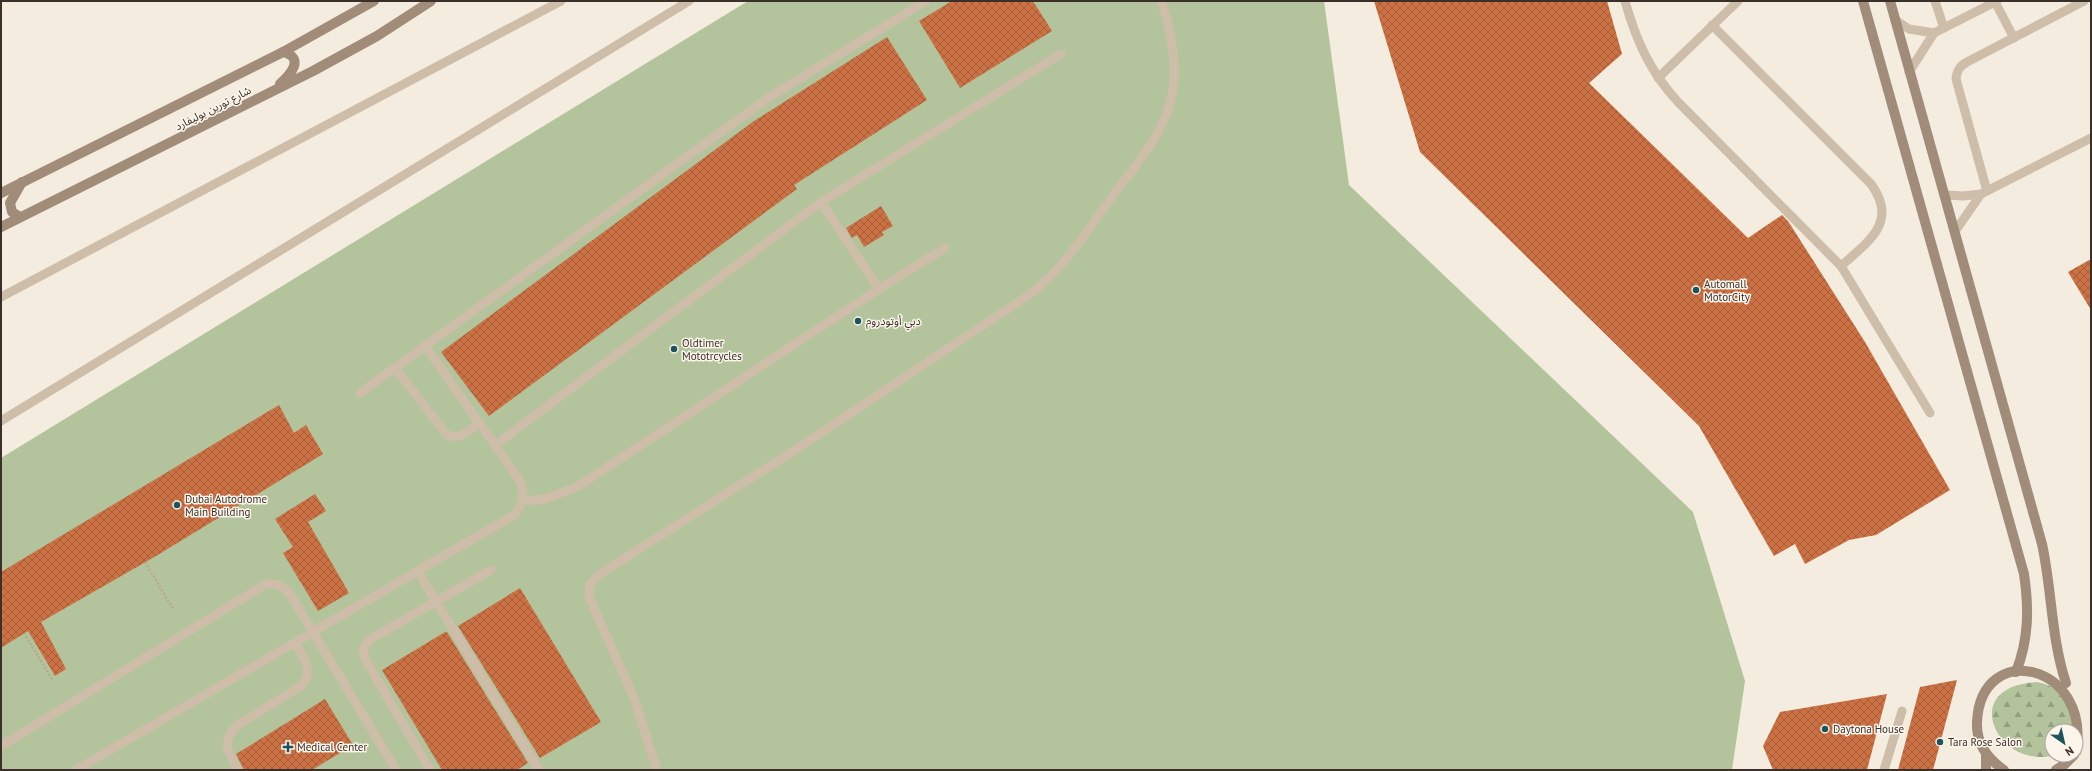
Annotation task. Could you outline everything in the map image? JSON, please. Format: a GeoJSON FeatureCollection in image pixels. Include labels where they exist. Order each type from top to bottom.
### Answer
{"type":"FeatureCollection","features":[{"type":"Feature","properties":{"kind":"street","name":"شارع تورين بوليفارد"},"geometry":{"type":"LineString","coordinates":[[1,193],[282,52],[374,1]]}},
{"type":"Feature","properties":{"kind":"street","name":"شارع تورين بوليفارد"},"geometry":{"type":"LineString","coordinates":[[1,227],[377,36],[431,1]]}},
{"type":"Feature","properties":{"kind":"street"},"geometry":{"type":"LineString","coordinates":[[1863,1],[2021,560],[2026,588],[2028,617],[2025,645],[2016,672]]}},
{"type":"Feature","properties":{"kind":"street"},"geometry":{"type":"LineString","coordinates":[[1890,1],[1909,72],[1956,230],[2042,544],[2051,596],[2056,648],[2066,683]]}},
{"type":"Feature","properties":{"kind":"street"},"geometry":{"type":"LineString","coordinates":[[273,90],[289,76],[295,64],[293,58],[282,52]]}},
{"type":"Feature","properties":{"kind":"street"},"geometry":{"type":"LineString","coordinates":[[20,217],[12,212],[10,203],[22,182]]}},
{"type":"Feature","properties":{"kind":"street"},"geometry":{"type":"LineString","coordinates":[[2004,770],[1986,754],[1980,742],[1977,728],[1981,701],[1989,689],[2002,678],[2016,672],[2035,670],[2052,674],[2066,683],[2077,696],[2083,710],[2085,725],[2084,730]]}},
{"type":"Feature","properties":{"kind":"street"},"geometry":{"type":"LineString","coordinates":[[1986,754],[1986,770]]}},
{"type":"Feature","properties":{"kind":"street"},"geometry":{"type":"LineString","coordinates":[[2056,770],[2066,763]]}},
{"type":"Feature","properties":{"kind":"lane"},"geometry":{"type":"LineString","coordinates":[[1,297],[561,1]]}},
{"type":"Feature","properties":{"kind":"lane"},"geometry":{"type":"LineString","coordinates":[[1,421],[689,1]]}},
{"type":"Feature","properties":{"kind":"lane"},"geometry":{"type":"LineString","coordinates":[[360,393],[768,98],[926,1]]}},
{"type":"Feature","properties":{"kind":"lane"},"geometry":{"type":"LineString","coordinates":[[657,770],[634,698],[589,597],[590,584],[600,574],[795,450],[1026,297],[1047,281],[1064,261],[1141,157],[1162,123],[1170,102],[1174,81],[1167,19],[1161,1]]}},
{"type":"Feature","properties":{"kind":"lane"},"geometry":{"type":"LineString","coordinates":[[1625,1],[1638,44],[1658,78],[1678,102],[1841,266],[1930,412]]}},
{"type":"Feature","properties":{"kind":"lane"},"geometry":{"type":"LineString","coordinates":[[1658,78],[1738,1]]}},
{"type":"Feature","properties":{"kind":"lane"},"geometry":{"type":"LineString","coordinates":[[1935,1],[1944,28]]}},
{"type":"Feature","properties":{"kind":"lane"},"geometry":{"type":"LineString","coordinates":[[1984,192],[1956,79],[1957,71],[1961,66],[2084,1]]}},
{"type":"Feature","properties":{"kind":"lane"},"geometry":{"type":"LineString","coordinates":[[1909,72],[1934,33],[1996,2],[2014,38]]}},
{"type":"Feature","properties":{"kind":"lane"},"geometry":{"type":"LineString","coordinates":[[1895,20],[1909,29],[1934,33]]}},
{"type":"Feature","properties":{"kind":"lane"},"geometry":{"type":"LineString","coordinates":[[1712,25],[1871,184],[1878,194],[1882,205],[1882,217],[1879,228],[1872,238],[1841,266]]}},
{"type":"Feature","properties":{"kind":"lane"},"geometry":{"type":"LineString","coordinates":[[495,445],[822,202],[1061,54]]}},
{"type":"Feature","properties":{"kind":"lane"},"geometry":{"type":"LineString","coordinates":[[1946,195],[1963,196],[1984,192],[2091,138]]}},
{"type":"Feature","properties":{"kind":"lane"},"geometry":{"type":"LineString","coordinates":[[1956,230],[1984,192]]}},
{"type":"Feature","properties":{"kind":"lane"},"geometry":{"type":"LineString","coordinates":[[822,202],[879,289]]}},
{"type":"Feature","properties":{"kind":"lane"},"geometry":{"type":"LineString","coordinates":[[523,502],[551,498],[577,487],[879,289],[945,248]]}},
{"type":"Feature","properties":{"kind":"lane"},"geometry":{"type":"LineString","coordinates":[[76,770],[514,515],[523,502],[522,485],[425,346]]}},
{"type":"Feature","properties":{"kind":"lane"},"geometry":{"type":"LineString","coordinates":[[395,368],[447,436],[454,438],[461,436],[479,422]]}},
{"type":"Feature","properties":{"kind":"lane"},"geometry":{"type":"LineString","coordinates":[[430,770],[365,659],[363,649],[369,640],[491,570]]}},
{"type":"Feature","properties":{"kind":"lane"},"geometry":{"type":"LineString","coordinates":[[418,572],[539,770]]}},
{"type":"Feature","properties":{"kind":"lane"},"geometry":{"type":"LineString","coordinates":[[1,746],[266,584],[275,584],[284,587],[314,632],[396,770]]}},
{"type":"Feature","properties":{"kind":"lane"},"geometry":{"type":"LineString","coordinates":[[238,770],[226,750],[227,741],[232,730],[236,726],[301,686],[307,678],[308,666],[295,643]]}},
{"type":"Feature","properties":{"kind":"lane"},"geometry":{"type":"LineString","coordinates":[[1884,770],[1902,711]]}},
{"type":"Feature","properties":{"kind":"path"},"geometry":{"type":"LineString","coordinates":[[145,562],[173,609]]}},
{"type":"Feature","properties":{"kind":"path"},"geometry":{"type":"LineString","coordinates":[[24,633],[53,681]]}},
{"type":"Feature","properties":{"kind":"green space","name":"دبي أوتودروم"},"geometry":{"type":"Polygon","coordinates":[[[748,1],[1324,1],[1349,185],[1693,512],[1745,681],[1732,770],[1,770],[1,458],[748,1]]]}},
{"type":"Feature","properties":{"kind":"green space"},"geometry":{"type":"Polygon","coordinates":[[[2037,682],[2055,689],[2066,701],[2070,711],[2072,723],[2044,723],[2044,756],[2035,757],[2017,751],[2003,740],[1994,726],[1992,711],[1998,697],[2012,687],[2037,682]]]}},
{"type":"Feature","properties":{"kind":"building"},"geometry":{"type":"Polygon","coordinates":[[[952,1],[1033,1],[1052,31],[960,88],[919,21],[952,1]]]}},
{"type":"Feature","properties":{"kind":"building","name":"Automall MotorCity"},"geometry":{"type":"Polygon","coordinates":[[[1374,1],[1607,1],[1622,54],[1589,83],[1748,238],[1782,215],[1788,221],[1865,342],[1950,490],[1876,535],[1849,540],[1805,564],[1795,544],[1774,556],[1699,426],[1420,152],[1374,1]]]}},
{"type":"Feature","properties":{"kind":"building"},"geometry":{"type":"Polygon","coordinates":[[[887,37],[927,100],[794,185],[797,189],[489,416],[441,352],[754,121],[887,37]]]}},
{"type":"Feature","properties":{"kind":"building"},"geometry":{"type":"Polygon","coordinates":[[[881,206],[893,226],[882,232],[884,235],[864,247],[857,235],[852,238],[846,228],[881,206]]]}},
{"type":"Feature","properties":{"kind":"building"},"geometry":{"type":"Polygon","coordinates":[[[2091,259],[2091,310],[2068,272],[2091,259]]]}},
{"type":"Feature","properties":{"kind":"building","name":"Dubai Autodrome Main Building"},"geometry":{"type":"Polygon","coordinates":[[[279,405],[294,433],[306,425],[323,454],[156,556],[41,622],[66,669],[55,676],[28,631],[1,648],[1,572],[279,405]]]}},
{"type":"Feature","properties":{"kind":"building"},"geometry":{"type":"Polygon","coordinates":[[[315,494],[326,511],[308,522],[349,593],[318,611],[283,553],[293,547],[275,519],[315,494]]]}},
{"type":"Feature","properties":{"kind":"building"},"geometry":{"type":"Polygon","coordinates":[[[520,588],[601,722],[540,758],[458,626],[520,588]]]}},
{"type":"Feature","properties":{"kind":"building"},"geometry":{"type":"Polygon","coordinates":[[[447,632],[528,763],[517,770],[442,770],[382,670],[447,632]]]}},
{"type":"Feature","properties":{"kind":"building","name":"Daytona House"},"geometry":{"type":"Polygon","coordinates":[[[1957,680],[1933,770],[1898,770],[1920,687],[1957,680]]]}},
{"type":"Feature","properties":{"kind":"building","name":"Daytona House"},"geometry":{"type":"Polygon","coordinates":[[[1887,694],[1867,770],[1773,770],[1763,746],[1780,712],[1887,694]]]}},
{"type":"Feature","properties":{"kind":"building"},"geometry":{"type":"Polygon","coordinates":[[[325,699],[353,745],[312,770],[244,770],[236,754],[325,699]]]}},
{"type":"Feature","properties":{"kind":"place","name":"Automall MotorCity"},"geometry":{"type":"Point","coordinates":[1696,290]}},
{"type":"Feature","properties":{"kind":"place","name":"دبي أوتودروم"},"geometry":{"type":"Point","coordinates":[858,321]}},
{"type":"Feature","properties":{"kind":"place","name":"Oldtimer Mototrcycles"},"geometry":{"type":"Point","coordinates":[674,349]}},
{"type":"Feature","properties":{"kind":"place","name":"Dubai Autodrome Main Building"},"geometry":{"type":"Point","coordinates":[177,505]}},
{"type":"Feature","properties":{"kind":"place","name":"Daytona House"},"geometry":{"type":"Point","coordinates":[1825,729]}},
{"type":"Feature","properties":{"kind":"place","name":"Tara Rose Salon"},"geometry":{"type":"Point","coordinates":[1940,742]}},
{"type":"Feature","properties":{"kind":"place","name":"Medical Center"},"geometry":{"type":"Point","coordinates":[288,747]}}]}
